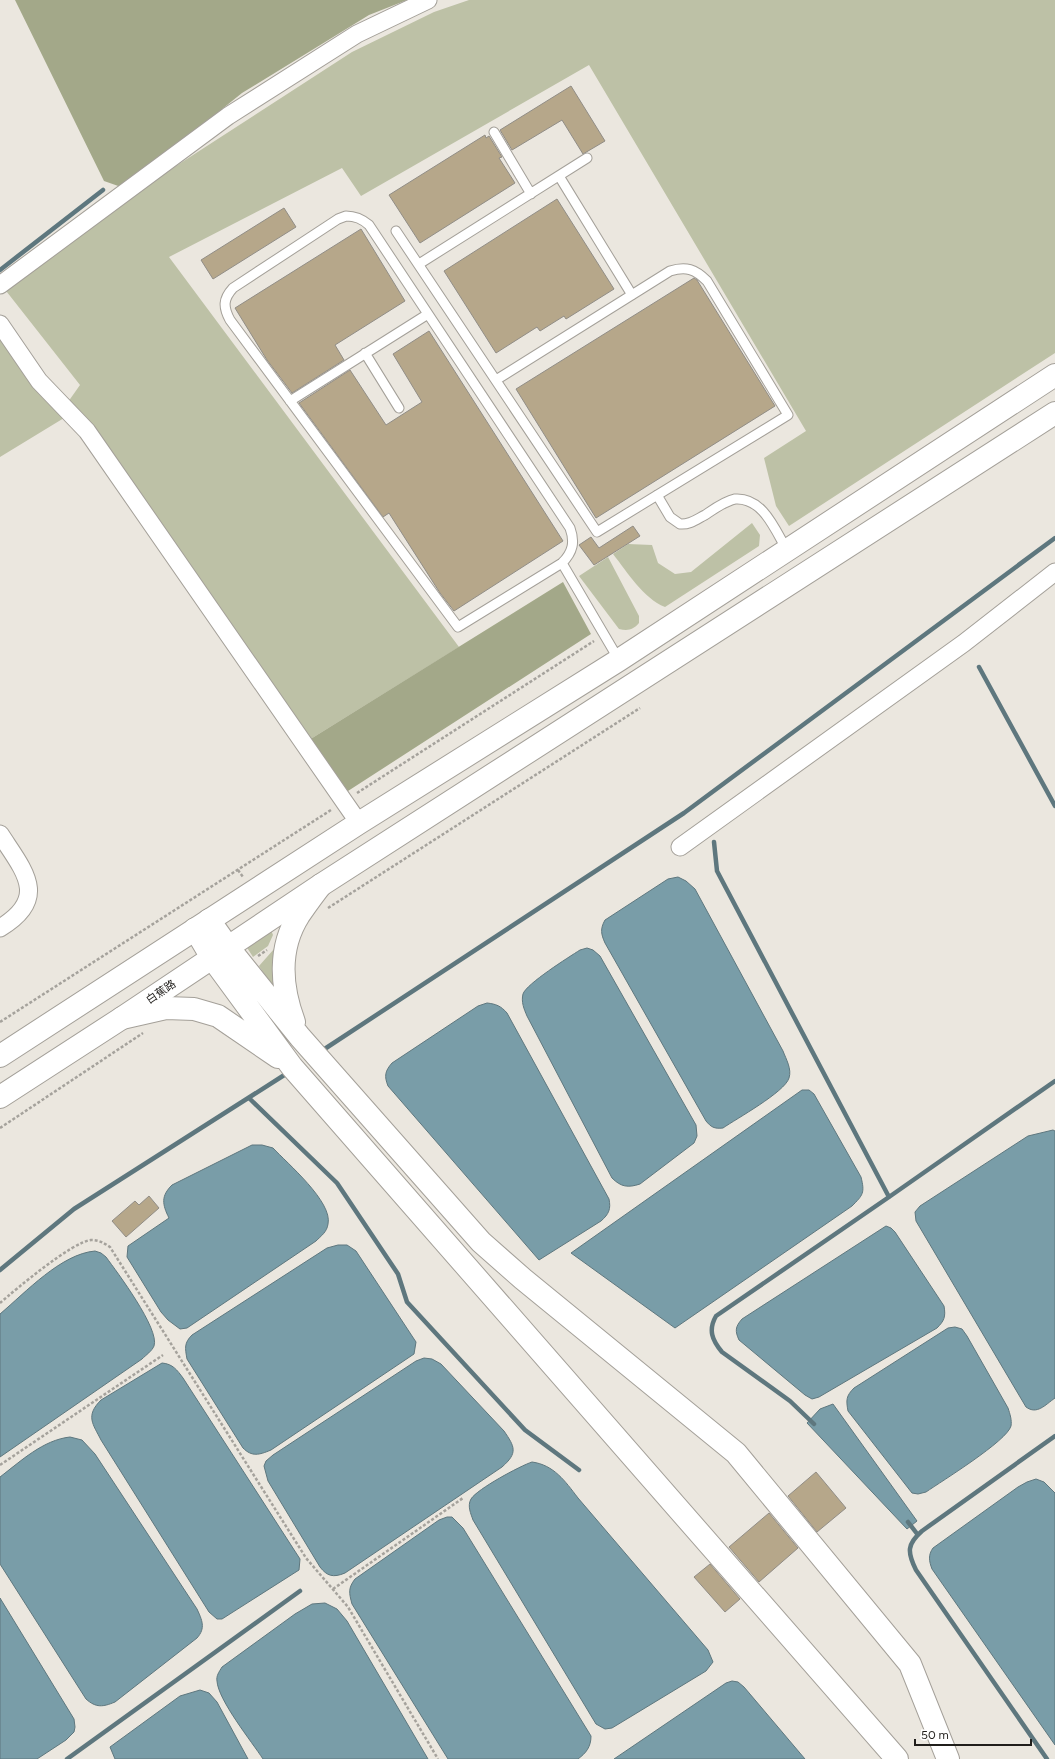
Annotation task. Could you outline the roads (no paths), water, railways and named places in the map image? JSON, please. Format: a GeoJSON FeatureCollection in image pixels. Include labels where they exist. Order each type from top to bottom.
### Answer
{"type":"FeatureCollection","features":[{"type":"Feature","properties":{"kind":"main road"},"geometry":{"type":"LineString","coordinates":[[0,1056],[359,823],[618,660],[1055,375]]}},
{"type":"Feature","properties":{"kind":"main road","name":"白蕉路"},"geometry":{"type":"LineString","coordinates":[[0,1097],[122,1018],[321,885],[1055,413]]}},
{"type":"Feature","properties":{"kind":"main road"},"geometry":{"type":"LineString","coordinates":[[300,1036],[287,1004],[283,976],[287,943],[298,916],[321,885]]}},
{"type":"Feature","properties":{"kind":"main road"},"geometry":{"type":"LineString","coordinates":[[202,924],[292,1067],[897,1759]]}},
{"type":"Feature","properties":{"kind":"main road"},"geometry":{"type":"LineString","coordinates":[[220,952],[300,1036],[481,1242],[523,1279],[736,1453],[910,1664],[948,1759]]}},
{"type":"Feature","properties":{"kind":"main road"},"geometry":{"type":"LineString","coordinates":[[122,1018],[166,1008],[194,1009],[218,1016],[292,1067]]}},
{"type":"Feature","properties":{"kind":"street"},"geometry":{"type":"LineString","coordinates":[[0,285],[228,116],[357,34],[428,0]]}},
{"type":"Feature","properties":{"kind":"street"},"geometry":{"type":"LineString","coordinates":[[0,324],[39,382],[86,432],[359,823]]}},
{"type":"Feature","properties":{"kind":"street"},"geometry":{"type":"LineString","coordinates":[[680,847],[964,643],[1055,572]]}},
{"type":"Feature","properties":{"kind":"street"},"geometry":{"type":"LineString","coordinates":[[0,834],[24,871],[28,884],[28,899],[22,911],[12,921],[0,928]]}},
{"type":"Feature","properties":{"kind":"lane"},"geometry":{"type":"LineString","coordinates":[[494,132],[531,194]]}},
{"type":"Feature","properties":{"kind":"lane"},"geometry":{"type":"LineString","coordinates":[[419,264],[587,158]]}},
{"type":"Feature","properties":{"kind":"lane"},"geometry":{"type":"LineString","coordinates":[[559,176],[632,295]]}},
{"type":"Feature","properties":{"kind":"lane"},"geometry":{"type":"LineString","coordinates":[[346,216],[355,216],[369,225],[570,528],[574,538],[573,548],[569,556],[562,563],[458,627],[290,401],[230,320],[224,303],[227,294],[233,288],[338,219],[346,216]]}},
{"type":"Feature","properties":{"kind":"lane"},"geometry":{"type":"LineString","coordinates":[[396,231],[597,532],[788,414],[707,281],[700,273],[690,268],[679,268],[670,272],[496,380]]}},
{"type":"Feature","properties":{"kind":"lane"},"geometry":{"type":"LineString","coordinates":[[290,401],[428,314]]}},
{"type":"Feature","properties":{"kind":"lane"},"geometry":{"type":"LineString","coordinates":[[366,353],[400,408]]}},
{"type":"Feature","properties":{"kind":"lane"},"geometry":{"type":"LineString","coordinates":[[657,495],[670,517],[680,524],[691,523],[734,499],[746,500],[756,504],[764,511],[787,550]]}},
{"type":"Feature","properties":{"kind":"lane"},"geometry":{"type":"LineString","coordinates":[[562,563],[618,660]]}},
{"type":"Feature","properties":{"kind":"water"},"geometry":{"type":"Polygon","coordinates":[[[678,877],[686,881],[695,889],[783,1051],[789,1068],[790,1075],[786,1084],[770,1098],[723,1128],[713,1127],[706,1121],[605,943],[602,934],[602,926],[605,920],[668,879],[678,877]]]}},
{"type":"Feature","properties":{"kind":"water"},"geometry":{"type":"Polygon","coordinates":[[[587,948],[593,950],[600,956],[696,1125],[697,1136],[694,1143],[640,1184],[636,1185],[625,1186],[612,1178],[527,1016],[523,1005],[523,994],[532,984],[567,958],[580,950],[587,948]]]}},
{"type":"Feature","properties":{"kind":"water"},"geometry":{"type":"Polygon","coordinates":[[[487,1003],[498,1006],[507,1013],[609,1199],[609,1211],[601,1221],[539,1260],[388,1086],[386,1079],[387,1071],[392,1063],[478,1006],[487,1003]]]}},
{"type":"Feature","properties":{"kind":"water"},"geometry":{"type":"Polygon","coordinates":[[[802,1090],[809,1090],[814,1094],[861,1177],[863,1190],[859,1199],[852,1206],[675,1328],[571,1253],[802,1090]]]}},
{"type":"Feature","properties":{"kind":"water"},"geometry":{"type":"Polygon","coordinates":[[[1053,1130],[1055,1131],[1055,1398],[1041,1408],[1034,1410],[1026,1407],[916,1221],[915,1212],[920,1206],[1028,1136],[1053,1130]]]}},
{"type":"Feature","properties":{"kind":"water"},"geometry":{"type":"Polygon","coordinates":[[[252,1145],[262,1145],[273,1148],[308,1183],[328,1215],[327,1227],[324,1234],[316,1241],[187,1328],[180,1329],[168,1320],[161,1312],[127,1257],[128,1246],[169,1218],[164,1204],[164,1197],[172,1185],[252,1145]]]}},
{"type":"Feature","properties":{"kind":"water"},"geometry":{"type":"Polygon","coordinates":[[[886,1226],[895,1232],[944,1306],[944,1318],[937,1328],[819,1397],[812,1399],[805,1395],[739,1340],[736,1332],[738,1324],[742,1319],[886,1226]]]}},
{"type":"Feature","properties":{"kind":"water"},"geometry":{"type":"Polygon","coordinates":[[[338,1245],[347,1245],[356,1251],[416,1342],[414,1354],[271,1450],[259,1454],[249,1453],[243,1448],[187,1359],[186,1343],[192,1335],[327,1248],[338,1245]]]}},
{"type":"Feature","properties":{"kind":"water"},"geometry":{"type":"Polygon","coordinates":[[[95,1251],[106,1257],[136,1301],[151,1327],[154,1338],[154,1346],[142,1359],[0,1457],[0,1314],[44,1275],[57,1266],[69,1259],[95,1251]]]}},
{"type":"Feature","properties":{"kind":"water"},"geometry":{"type":"Polygon","coordinates":[[[955,1327],[962,1329],[967,1336],[1008,1408],[1011,1426],[1007,1433],[987,1451],[959,1470],[926,1492],[918,1494],[912,1493],[848,1411],[847,1398],[849,1393],[854,1388],[948,1328],[955,1327]]]}},
{"type":"Feature","properties":{"kind":"water"},"geometry":{"type":"Polygon","coordinates":[[[424,1358],[432,1359],[441,1364],[504,1431],[511,1441],[513,1454],[502,1467],[345,1573],[334,1576],[328,1574],[320,1567],[268,1481],[264,1466],[266,1461],[416,1361],[424,1358]]]}},
{"type":"Feature","properties":{"kind":"water"},"geometry":{"type":"Polygon","coordinates":[[[162,1363],[172,1366],[183,1378],[300,1559],[299,1570],[222,1619],[217,1619],[209,1612],[93,1425],[93,1411],[101,1400],[162,1363]]]}},
{"type":"Feature","properties":{"kind":"water"},"geometry":{"type":"Polygon","coordinates":[[[833,1404],[917,1521],[907,1529],[807,1423],[820,1409],[833,1404]]]}},
{"type":"Feature","properties":{"kind":"water"},"geometry":{"type":"Polygon","coordinates":[[[70,1437],[82,1440],[95,1454],[197,1609],[202,1624],[202,1631],[197,1638],[115,1702],[103,1706],[93,1704],[86,1699],[0,1564],[0,1477],[33,1452],[51,1442],[70,1437]]]}},
{"type":"Feature","properties":{"kind":"water"},"geometry":{"type":"Polygon","coordinates":[[[532,1462],[547,1466],[564,1480],[708,1650],[713,1662],[706,1671],[612,1728],[605,1729],[596,1724],[470,1513],[469,1507],[471,1499],[481,1490],[499,1478],[532,1462]]]}},
{"type":"Feature","properties":{"kind":"water"},"geometry":{"type":"Polygon","coordinates":[[[1036,1479],[1044,1482],[1055,1493],[1055,1745],[932,1569],[930,1561],[930,1553],[933,1548],[1018,1487],[1036,1479]]]}},
{"type":"Feature","properties":{"kind":"water"},"geometry":{"type":"Polygon","coordinates":[[[452,1517],[463,1528],[591,1736],[588,1749],[578,1759],[448,1759],[352,1604],[350,1591],[351,1585],[355,1579],[439,1520],[452,1517]]]}},
{"type":"Feature","properties":{"kind":"water"},"geometry":{"type":"Polygon","coordinates":[[[0,1598],[74,1719],[74,1732],[66,1740],[37,1759],[0,1759],[0,1598]]]}},
{"type":"Feature","properties":{"kind":"water"},"geometry":{"type":"Polygon","coordinates":[[[325,1603],[337,1609],[347,1621],[428,1759],[263,1759],[236,1721],[219,1689],[217,1677],[222,1667],[295,1614],[312,1604],[325,1603]]]}},
{"type":"Feature","properties":{"kind":"water"},"geometry":{"type":"Polygon","coordinates":[[[732,1681],[738,1682],[744,1687],[805,1759],[614,1759],[726,1683],[732,1681]]]}},
{"type":"Feature","properties":{"kind":"water"},"geometry":{"type":"Polygon","coordinates":[[[200,1690],[209,1693],[217,1702],[248,1759],[115,1759],[110,1747],[180,1696],[200,1690]]]}},
{"type":"Feature","properties":{"kind":"waterway"},"geometry":{"type":"LineString","coordinates":[[0,270],[103,190]]}},
{"type":"Feature","properties":{"kind":"waterway"},"geometry":{"type":"LineString","coordinates":[[320,1052],[684,813],[1055,538]]}},
{"type":"Feature","properties":{"kind":"waterway"},"geometry":{"type":"LineString","coordinates":[[979,667],[1055,806]]}},
{"type":"Feature","properties":{"kind":"waterway"},"geometry":{"type":"LineString","coordinates":[[714,842],[717,871],[889,1197]]}},
{"type":"Feature","properties":{"kind":"waterway"},"geometry":{"type":"LineString","coordinates":[[0,1270],[74,1209],[289,1072]]}},
{"type":"Feature","properties":{"kind":"waterway"},"geometry":{"type":"LineString","coordinates":[[814,1424],[790,1401],[722,1352],[712,1335],[712,1326],[716,1316],[1055,1081]]}},
{"type":"Feature","properties":{"kind":"waterway"},"geometry":{"type":"LineString","coordinates":[[249,1098],[337,1183],[398,1274],[407,1302],[525,1430],[579,1470]]}},
{"type":"Feature","properties":{"kind":"waterway"},"geometry":{"type":"LineString","coordinates":[[1047,1759],[916,1570],[911,1558],[910,1549],[913,1540],[922,1531],[1055,1436]]}},
{"type":"Feature","properties":{"kind":"waterway"},"geometry":{"type":"LineString","coordinates":[[908,1522],[918,1535]]}},
{"type":"Feature","properties":{"kind":"waterway"},"geometry":{"type":"LineString","coordinates":[[67,1759],[300,1591]]}}]}
